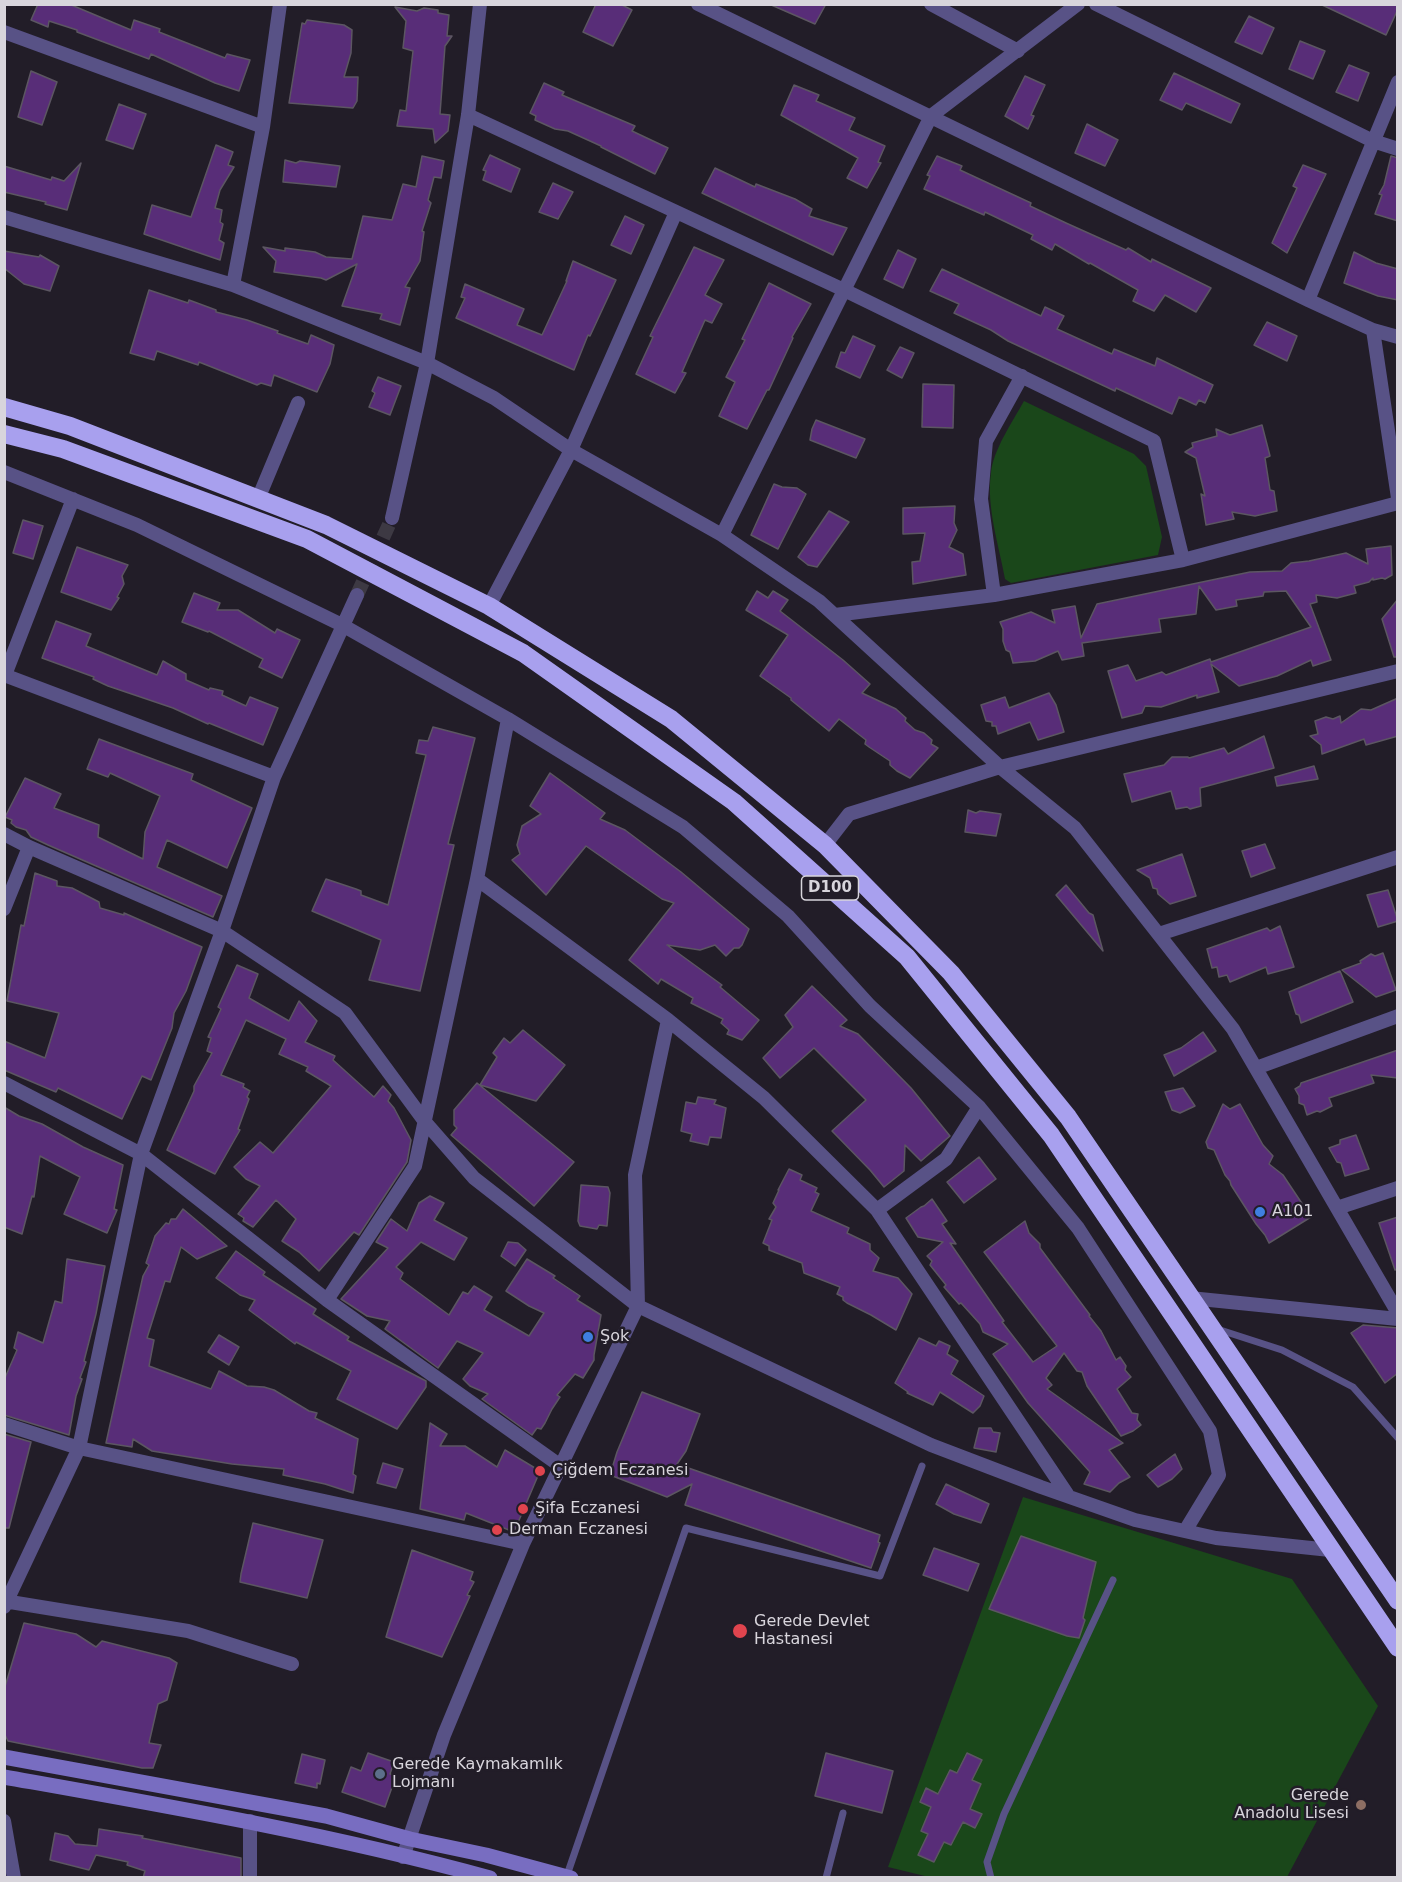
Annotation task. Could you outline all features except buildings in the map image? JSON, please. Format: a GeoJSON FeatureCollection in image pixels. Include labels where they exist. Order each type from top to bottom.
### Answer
{"type":"FeatureCollection","features":[{"type":"Feature","properties":{"kind":"highway","name":"D100"},"geometry":{"type":"LineString","coordinates":[[4,407],[70,426],[326,525],[489,606],[671,719],[825,845],[951,973],[1068,1117],[1398,1601]]}},
{"type":"Feature","properties":{"kind":"highway","name":"D100"},"geometry":{"type":"LineString","coordinates":[[4,434],[63,449],[307,539],[523,653],[734,802],[907,957],[1051,1135],[1398,1648]]}},
{"type":"Feature","properties":{"kind":"street"},"geometry":{"type":"LineString","coordinates":[[233,285],[263,127],[280,4]]}},
{"type":"Feature","properties":{"kind":"street"},"geometry":{"type":"LineString","coordinates":[[392,518],[427,363],[468,115],[480,4]]}},
{"type":"Feature","properties":{"kind":"street"},"geometry":{"type":"LineString","coordinates":[[698,4],[1308,300],[1373,330],[1398,337]]}},
{"type":"Feature","properties":{"kind":"street"},"geometry":{"type":"LineString","coordinates":[[931,4],[1018,51]]}},
{"type":"Feature","properties":{"kind":"street"},"geometry":{"type":"LineString","coordinates":[[722,535],[931,116],[1078,4]]}},
{"type":"Feature","properties":{"kind":"street"},"geometry":{"type":"LineString","coordinates":[[1096,4],[1373,141],[1398,149]]}},
{"type":"Feature","properties":{"kind":"street"},"geometry":{"type":"LineString","coordinates":[[4,32],[263,127]]}},
{"type":"Feature","properties":{"kind":"street"},"geometry":{"type":"LineString","coordinates":[[1308,300],[1398,82]]}},
{"type":"Feature","properties":{"kind":"street"},"geometry":{"type":"LineString","coordinates":[[468,115],[844,290],[1154,441],[1183,560]]}},
{"type":"Feature","properties":{"kind":"street"},"geometry":{"type":"LineString","coordinates":[[489,606],[571,450],[676,212]]}},
{"type":"Feature","properties":{"kind":"street"},"geometry":{"type":"LineString","coordinates":[[4,217],[233,285],[427,363],[494,398],[571,450],[722,535],[819,601],[1000,767],[1075,828],[1233,1029],[1398,1313]]}},
{"type":"Feature","properties":{"kind":"street"},"geometry":{"type":"LineString","coordinates":[[1373,330],[1398,498]]}},
{"type":"Feature","properties":{"kind":"street"},"geometry":{"type":"LineString","coordinates":[[994,595],[981,498],[986,441],[1022,376]]}},
{"type":"Feature","properties":{"kind":"street"},"geometry":{"type":"LineString","coordinates":[[258,499],[298,403]]}},
{"type":"Feature","properties":{"kind":"street"},"geometry":{"type":"LineString","coordinates":[[4,472],[137,525],[342,625],[507,719],[683,827],[788,916],[870,1006],[979,1107],[1078,1228],[1210,1431],[1219,1475],[1185,1531]]}},
{"type":"Feature","properties":{"kind":"street"},"geometry":{"type":"LineString","coordinates":[[73,499],[5,675],[274,777]]}},
{"type":"Feature","properties":{"kind":"street"},"geometry":{"type":"LineString","coordinates":[[835,615],[994,595],[1183,560],[1398,503]]}},
{"type":"Feature","properties":{"kind":"street"},"geometry":{"type":"LineString","coordinates":[[292,1664],[188,1631],[5,1603],[79,1448],[141,1154],[222,931],[274,777],[357,595]]}},
{"type":"Feature","properties":{"kind":"street"},"geometry":{"type":"LineString","coordinates":[[825,845],[849,814],[1000,767],[1398,671]]}},
{"type":"Feature","properties":{"kind":"street"},"geometry":{"type":"LineString","coordinates":[[327,1300],[416,1166],[477,879],[507,719]]}},
{"type":"Feature","properties":{"kind":"street"},"geometry":{"type":"LineString","coordinates":[[4,834],[222,931],[345,1013],[426,1123],[474,1178],[638,1306],[931,1445],[1041,1487],[1135,1520],[1216,1538],[1330,1550]]}},
{"type":"Feature","properties":{"kind":"street"},"geometry":{"type":"LineString","coordinates":[[4,909],[29,847]]}},
{"type":"Feature","properties":{"kind":"street"},"geometry":{"type":"LineString","coordinates":[[1158,934],[1398,857]]}},
{"type":"Feature","properties":{"kind":"street"},"geometry":{"type":"LineString","coordinates":[[477,879],[668,1020],[764,1098],[877,1210],[1066,1494]]}},
{"type":"Feature","properties":{"kind":"street"},"geometry":{"type":"LineString","coordinates":[[1256,1068],[1398,1016]]}},
{"type":"Feature","properties":{"kind":"street"},"geometry":{"type":"LineString","coordinates":[[403,1857],[444,1735],[523,1544],[638,1306],[635,1175],[668,1020]]}},
{"type":"Feature","properties":{"kind":"street"},"geometry":{"type":"LineString","coordinates":[[4,1083],[141,1154],[327,1300],[562,1467]]}},
{"type":"Feature","properties":{"kind":"street"},"geometry":{"type":"LineString","coordinates":[[877,1210],[946,1159],[979,1107]]}},
{"type":"Feature","properties":{"kind":"street"},"geometry":{"type":"LineString","coordinates":[[1337,1208],[1398,1188]]}},
{"type":"Feature","properties":{"kind":"street"},"geometry":{"type":"LineString","coordinates":[[1190,1298],[1398,1319]]}},
{"type":"Feature","properties":{"kind":"street"},"geometry":{"type":"LineString","coordinates":[[4,1424],[79,1448],[523,1544]]}},
{"type":"Feature","properties":{"kind":"street"},"geometry":{"type":"LineString","coordinates":[[4,1757],[326,1816],[568,1877]]}},
{"type":"Feature","properties":{"kind":"street"},"geometry":{"type":"LineString","coordinates":[[4,1778],[250,1821],[484,1877],[486,1855]]}},
{"type":"Feature","properties":{"kind":"street"},"geometry":{"type":"LineString","coordinates":[[4,1821],[14,1878]]}},
{"type":"Feature","properties":{"kind":"street"},"geometry":{"type":"LineString","coordinates":[[250,1821],[250,1878]]}},
{"type":"Feature","properties":{"kind":"lane"},"geometry":{"type":"LineString","coordinates":[[1210,1326],[1282,1350],[1353,1387],[1398,1438]]}},
{"type":"Feature","properties":{"kind":"lane"},"geometry":{"type":"LineString","coordinates":[[568,1877],[686,1527],[880,1576],[922,1466]]}},
{"type":"Feature","properties":{"kind":"lane"},"geometry":{"type":"LineString","coordinates":[[991,1878],[987,1862],[1004,1814],[1113,1580]]}},
{"type":"Feature","properties":{"kind":"lane"},"geometry":{"type":"LineString","coordinates":[[826,1878],[843,1813]]}},
{"type":"Feature","properties":{"kind":"green space"},"geometry":{"type":"Polygon","coordinates":[[[1024,401],[1134,454],[1146,466],[1162,537],[1158,555],[1011,583],[1005,579],[990,499],[991,473],[999,445],[1024,401]]]}},
{"type":"Feature","properties":{"kind":"green space"},"geometry":{"type":"Polygon","coordinates":[[[1023,1497],[1292,1579],[1378,1706],[1287,1877],[933,1878],[888,1867],[1023,1497]]]}},
{"type":"Feature","properties":{"kind":"tunnel"},"geometry":{"type":"LineString","coordinates":[[357,595],[392,518]]}},
{"type":"Feature","properties":{"kind":"place","name":"A101"},"geometry":{"type":"Point","coordinates":[1260,1212]}},
{"type":"Feature","properties":{"kind":"place","name":"Şok"},"geometry":{"type":"Point","coordinates":[588,1337]}},
{"type":"Feature","properties":{"kind":"place","name":"Çiğdem Eczanesi"},"geometry":{"type":"Point","coordinates":[540,1471]}},
{"type":"Feature","properties":{"kind":"place","name":"Şifa Eczanesi"},"geometry":{"type":"Point","coordinates":[523,1509]}},
{"type":"Feature","properties":{"kind":"place","name":"Derman Eczanesi"},"geometry":{"type":"Point","coordinates":[497,1530]}},
{"type":"Feature","properties":{"kind":"place","name":"Gerede Devlet Hastanesi"},"geometry":{"type":"Point","coordinates":[740,1631]}},
{"type":"Feature","properties":{"kind":"place","name":"Gerede Kaymakamlık Lojmanı"},"geometry":{"type":"Point","coordinates":[380,1774]}},
{"type":"Feature","properties":{"kind":"place","name":"Gerede Anadolu Lisesi"},"geometry":{"type":"Point","coordinates":[1361,1805]}}]}
